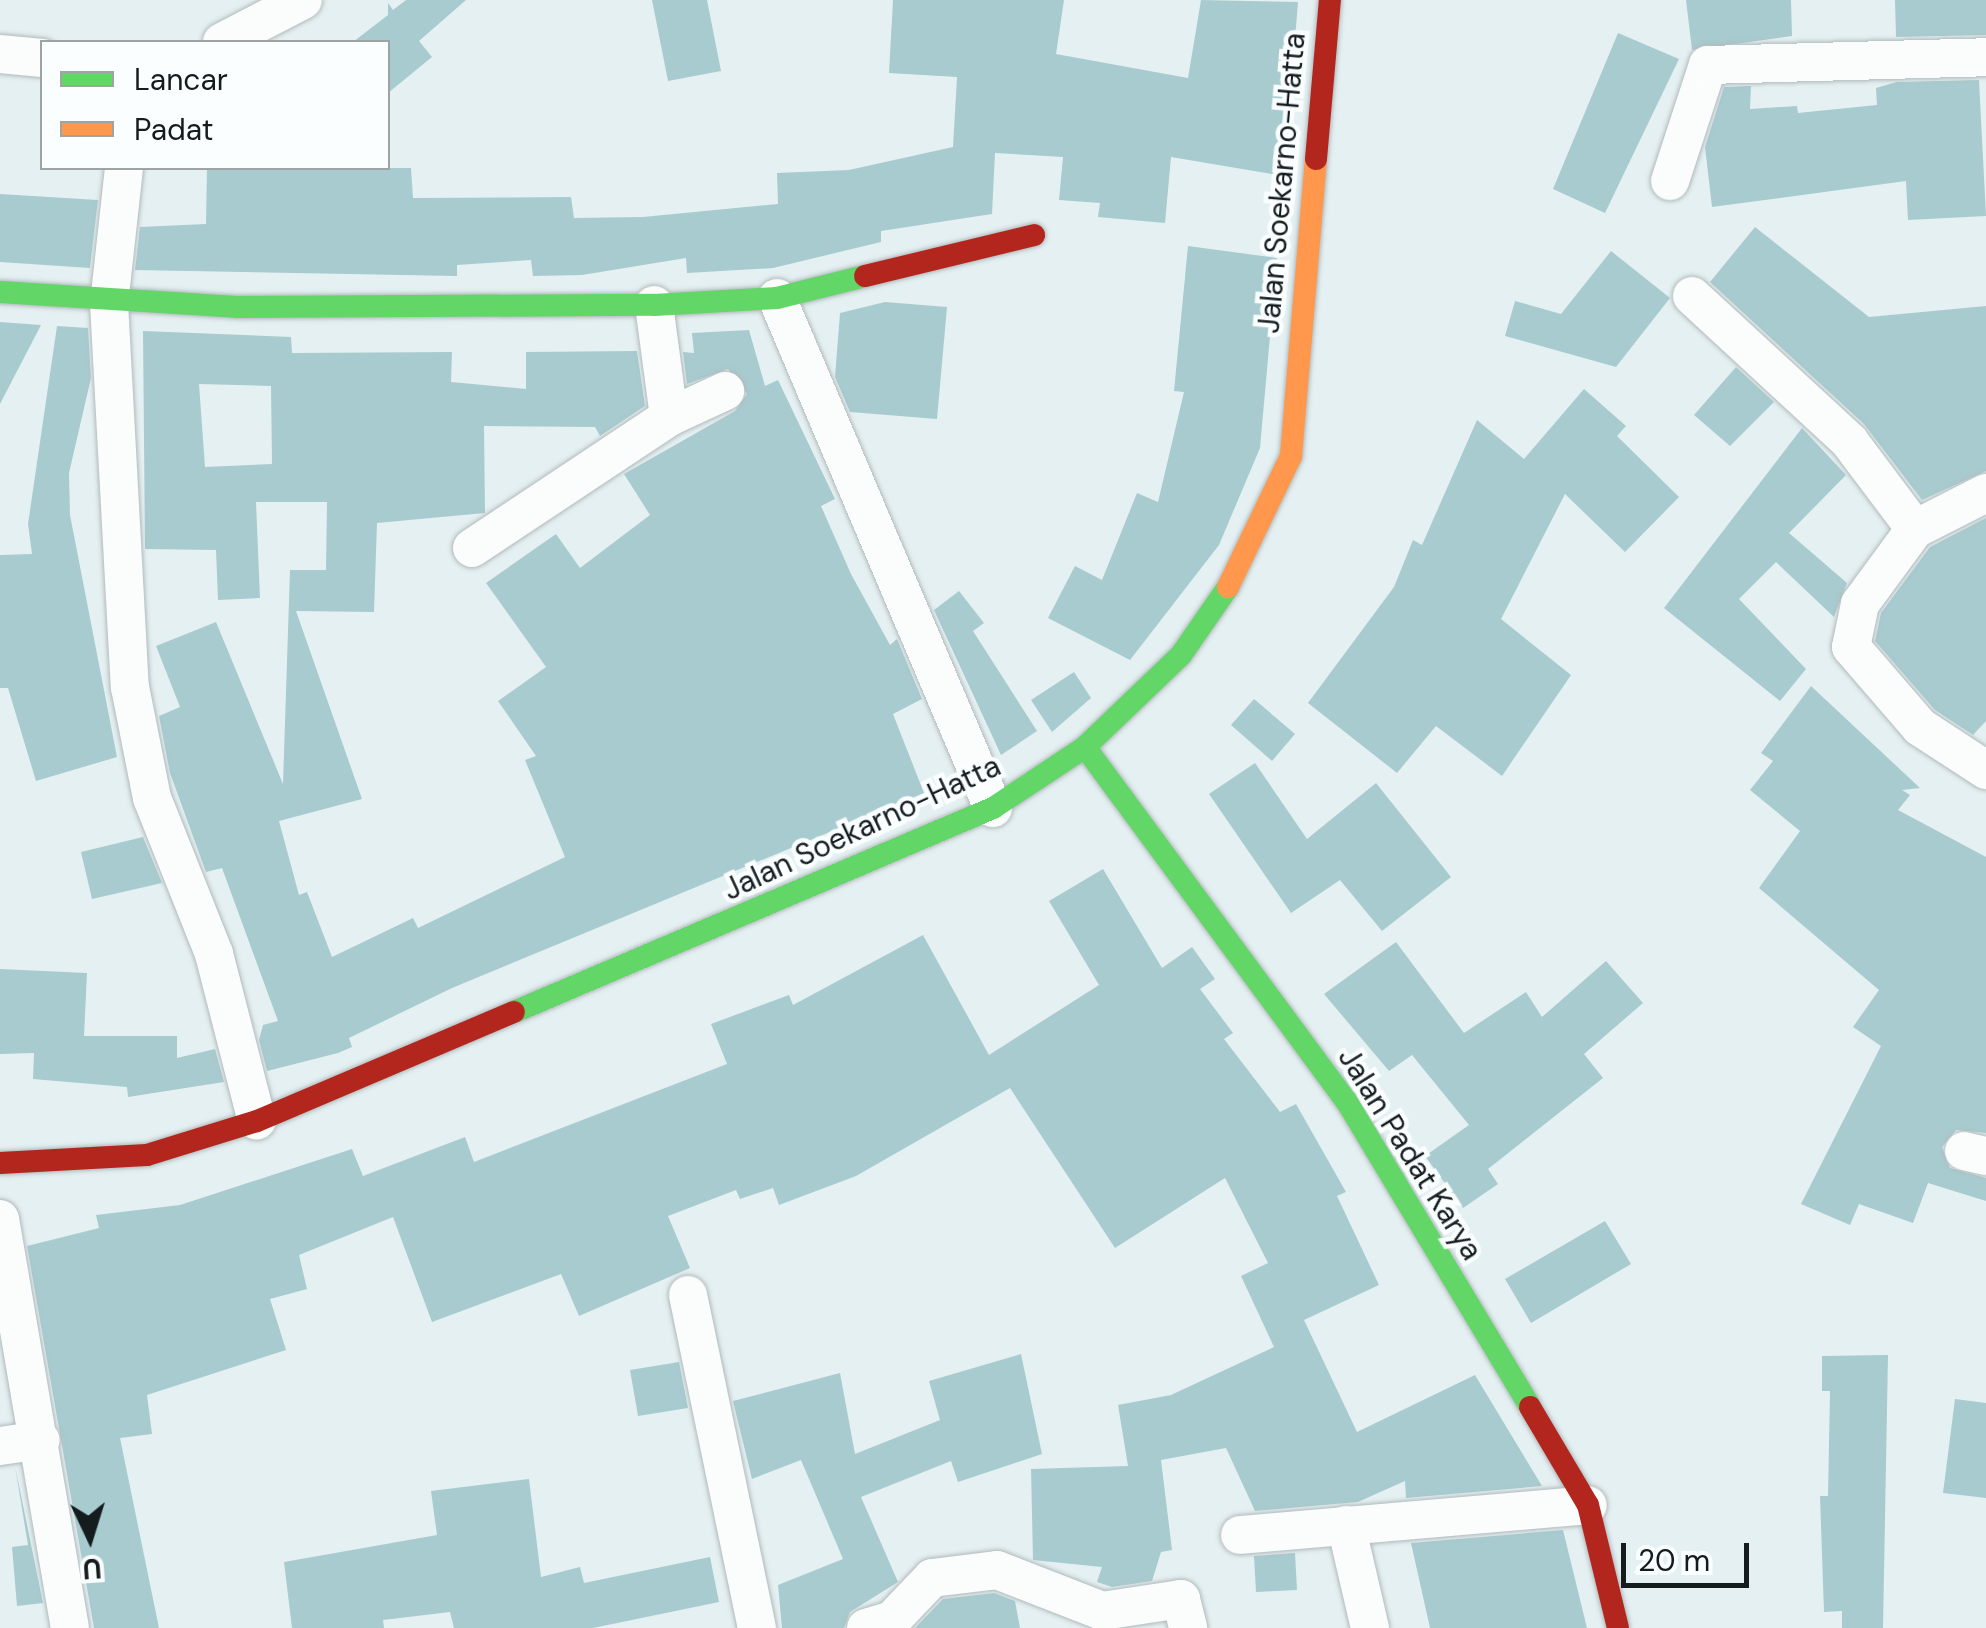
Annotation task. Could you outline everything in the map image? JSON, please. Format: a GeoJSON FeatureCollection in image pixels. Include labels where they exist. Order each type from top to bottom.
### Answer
{"type":"FeatureCollection","features":[{"type":"Feature","properties":{"kind":"main road","name":"Jalan Soekarno-Hatta"},"geometry":{"type":"LineString","coordinates":[[0,1163],[131,1157],[257,1121],[992,808],[1084,747],[1181,655],[1247,560],[1291,456],[1330,0]]}},
{"type":"Feature","properties":{"kind":"main road"},"geometry":{"type":"LineString","coordinates":[[0,292],[109,303],[654,305],[777,298],[1034,235]]}},
{"type":"Feature","properties":{"kind":"main road","name":"Jalan Padat Karya"},"geometry":{"type":"LineString","coordinates":[[1084,747],[1347,1102],[1588,1505],[1618,1628]]}},
{"type":"Feature","properties":{"kind":"street"},"geometry":{"type":"LineString","coordinates":[[226,40],[303,0]]}},
{"type":"Feature","properties":{"kind":"street"},"geometry":{"type":"LineString","coordinates":[[0,54],[40,58]]}},
{"type":"Feature","properties":{"kind":"street"},"geometry":{"type":"LineString","coordinates":[[1670,180],[1708,65],[1986,56]]}},
{"type":"Feature","properties":{"kind":"street"},"geometry":{"type":"LineString","coordinates":[[124,170],[109,303],[130,687],[152,798],[214,954],[257,1121]]}},
{"type":"Feature","properties":{"kind":"street"},"geometry":{"type":"LineString","coordinates":[[1692,296],[1850,440],[1915,529]]}},
{"type":"Feature","properties":{"kind":"street"},"geometry":{"type":"LineString","coordinates":[[777,298],[992,808]]}},
{"type":"Feature","properties":{"kind":"street"},"geometry":{"type":"LineString","coordinates":[[654,305],[669,417]]}},
{"type":"Feature","properties":{"kind":"street"},"geometry":{"type":"LineString","coordinates":[[472,548],[669,417],[725,391]]}},
{"type":"Feature","properties":{"kind":"street"},"geometry":{"type":"LineString","coordinates":[[1986,493],[1915,529],[1860,604],[1852,656],[1920,727],[1986,770]]}},
{"type":"Feature","properties":{"kind":"street"},"geometry":{"type":"LineString","coordinates":[[0,1218],[41,1440],[70,1628]]}},
{"type":"Feature","properties":{"kind":"street"},"geometry":{"type":"LineString","coordinates":[[688,1295],[756,1628]]}},
{"type":"Feature","properties":{"kind":"street"},"geometry":{"type":"LineString","coordinates":[[0,1446],[41,1440]]}},
{"type":"Feature","properties":{"kind":"street"},"geometry":{"type":"LineString","coordinates":[[1240,1535],[1588,1505]]}},
{"type":"Feature","properties":{"kind":"street"},"geometry":{"type":"LineString","coordinates":[[1346,1525],[1370,1628]]}},
{"type":"Feature","properties":{"kind":"street"},"geometry":{"type":"LineString","coordinates":[[866,1628],[892,1620],[932,1578],[997,1570],[1102,1612],[1182,1599],[1188,1628]]}},
{"type":"Feature","properties":{"kind":"building"},"geometry":{"type":"Polygon","coordinates":[[[406,0],[466,0],[419,41],[432,57],[390,91],[390,40],[356,40],[388,15],[388,3],[393,10],[406,0]]]}},
{"type":"Feature","properties":{"kind":"building"},"geometry":{"type":"Polygon","coordinates":[[[652,0],[707,0],[721,71],[668,81],[652,0]]]}},
{"type":"Feature","properties":{"kind":"building"},"geometry":{"type":"Polygon","coordinates":[[[893,0],[1064,0],[1056,54],[1188,78],[1201,0],[1298,2],[1284,176],[1171,157],[1165,223],[1098,217],[1100,203],[1059,200],[1063,157],[995,153],[992,214],[881,231],[881,242],[773,268],[687,273],[686,258],[582,275],[533,276],[531,260],[457,265],[457,276],[135,270],[140,227],[206,224],[207,170],[411,168],[413,198],[571,197],[574,218],[643,217],[778,204],[777,173],[849,170],[953,147],[957,77],[889,73],[893,0]]]}},
{"type":"Feature","properties":{"kind":"building"},"geometry":{"type":"Polygon","coordinates":[[[1686,0],[1791,0],[1792,36],[1692,50],[1686,0]]]}},
{"type":"Feature","properties":{"kind":"building"},"geometry":{"type":"Polygon","coordinates":[[[1895,0],[1986,0],[1986,35],[1896,37],[1895,0]]]}},
{"type":"Feature","properties":{"kind":"building"},"geometry":{"type":"Polygon","coordinates":[[[1618,33],[1679,59],[1605,213],[1553,189],[1618,33]]]}},
{"type":"Feature","properties":{"kind":"building"},"geometry":{"type":"Polygon","coordinates":[[[1979,80],[1986,216],[1908,220],[1906,181],[1712,207],[1705,147],[1724,87],[1751,86],[1750,109],[1797,106],[1798,113],[1877,105],[1876,88],[1897,82],[1979,80]]]}},
{"type":"Feature","properties":{"kind":"building"},"geometry":{"type":"Polygon","coordinates":[[[0,194],[98,200],[90,268],[0,262],[0,194]]]}},
{"type":"Feature","properties":{"kind":"building"},"geometry":{"type":"Polygon","coordinates":[[[1755,227],[1869,317],[1986,306],[1986,471],[1922,500],[1864,424],[1710,282],[1755,227]]]}},
{"type":"Feature","properties":{"kind":"building"},"geometry":{"type":"Polygon","coordinates":[[[1188,246],[1277,258],[1260,448],[1219,545],[1130,660],[1048,618],[1075,566],[1102,580],[1137,493],[1158,502],[1184,392],[1174,391],[1188,246]]]}},
{"type":"Feature","properties":{"kind":"building"},"geometry":{"type":"Polygon","coordinates":[[[1611,251],[1670,298],[1616,367],[1505,336],[1515,301],[1561,314],[1611,251]]]}},
{"type":"Feature","properties":{"kind":"building"},"geometry":{"type":"Polygon","coordinates":[[[885,302],[947,307],[937,419],[850,412],[835,377],[840,313],[885,302]]]}},
{"type":"Feature","properties":{"kind":"building"},"geometry":{"type":"Polygon","coordinates":[[[0,322],[41,325],[0,404],[0,322]]]}},
{"type":"Feature","properties":{"kind":"building"},"geometry":{"type":"Polygon","coordinates":[[[57,326],[88,328],[91,378],[69,473],[70,515],[117,757],[36,781],[8,688],[0,688],[0,555],[32,554],[28,524],[57,326]]]}},
{"type":"Feature","properties":{"kind":"building"},"geometry":{"type":"Polygon","coordinates":[[[749,330],[765,386],[778,380],[835,499],[821,506],[851,574],[890,645],[897,639],[922,699],[893,714],[924,793],[452,988],[349,1038],[352,1047],[338,1053],[267,1071],[259,1040],[263,1025],[278,1021],[222,868],[206,872],[170,773],[159,716],[180,707],[156,646],[216,622],[283,784],[290,570],[326,570],[327,502],[256,502],[260,598],[218,600],[216,550],[145,549],[143,331],[291,337],[292,353],[452,352],[451,382],[526,389],[526,352],[637,351],[645,406],[600,436],[595,427],[484,426],[485,513],[377,523],[374,612],[296,611],[362,799],[279,821],[299,895],[307,892],[332,957],[413,918],[418,928],[565,857],[525,760],[536,756],[498,701],[546,667],[486,583],[556,534],[580,568],[650,515],[624,474],[735,411],[747,394],[728,369],[687,384],[683,352],[694,353],[692,333],[749,330]],[[199,384],[205,467],[272,464],[271,386],[199,384]]]}},
{"type":"Feature","properties":{"kind":"building"},"geometry":{"type":"Polygon","coordinates":[[[1736,367],[1774,402],[1730,446],[1694,415],[1736,367]]]}},
{"type":"Feature","properties":{"kind":"building"},"geometry":{"type":"Polygon","coordinates":[[[1584,389],[1626,426],[1617,436],[1679,497],[1625,552],[1565,494],[1501,619],[1571,675],[1502,776],[1436,726],[1397,773],[1308,703],[1394,587],[1413,540],[1422,545],[1477,420],[1524,459],[1584,389]]]}},
{"type":"Feature","properties":{"kind":"building"},"geometry":{"type":"Polygon","coordinates":[[[1802,428],[1846,475],[1789,533],[1847,583],[1834,617],[1776,562],[1739,599],[1806,669],[1780,701],[1664,608],[1802,428]]]}},
{"type":"Feature","properties":{"kind":"building"},"geometry":{"type":"Polygon","coordinates":[[[1986,518],[1986,721],[1973,735],[1935,710],[1875,641],[1881,613],[1930,547],[1986,518]]]}},
{"type":"Feature","properties":{"kind":"building"},"geometry":{"type":"Polygon","coordinates":[[[959,591],[984,623],[973,631],[1037,731],[1001,755],[934,610],[959,591]]]}},
{"type":"Feature","properties":{"kind":"building"},"geometry":{"type":"Polygon","coordinates":[[[1074,672],[1091,698],[1052,732],[1031,700],[1074,672]]]}},
{"type":"Feature","properties":{"kind":"building"},"geometry":{"type":"Polygon","coordinates":[[[1811,686],[1920,788],[1902,790],[1910,795],[1898,810],[1986,857],[1986,1133],[1956,1130],[1942,1147],[1950,1168],[1986,1178],[1986,1201],[1928,1183],[1913,1223],[1859,1204],[1850,1225],[1801,1204],[1881,1046],[1853,1027],[1879,990],[1759,888],[1800,831],[1750,790],[1773,761],[1761,753],[1811,686]]]}},
{"type":"Feature","properties":{"kind":"building"},"geometry":{"type":"Polygon","coordinates":[[[1254,699],[1295,734],[1272,761],[1231,725],[1254,699]]]}},
{"type":"Feature","properties":{"kind":"building"},"geometry":{"type":"Polygon","coordinates":[[[1255,763],[1307,839],[1376,783],[1451,877],[1382,931],[1340,880],[1291,913],[1209,794],[1255,763]]]}},
{"type":"Feature","properties":{"kind":"building"},"geometry":{"type":"Polygon","coordinates":[[[143,837],[162,883],[92,899],[81,852],[143,837]]]}},
{"type":"Feature","properties":{"kind":"building"},"geometry":{"type":"Polygon","coordinates":[[[1103,869],[1162,968],[1192,947],[1215,979],[1200,989],[1233,1033],[1224,1039],[1280,1112],[1296,1104],[1346,1192],[1337,1196],[1379,1285],[1304,1320],[1357,1432],[1475,1375],[1542,1486],[1406,1498],[1405,1481],[1358,1502],[1255,1511],[1226,1448],[1161,1460],[1172,1550],[1161,1552],[1152,1581],[1112,1587],[1097,1582],[1102,1567],[1033,1560],[1031,1469],[1128,1466],[1118,1405],[1171,1395],[1274,1347],[1241,1276],[1268,1263],[1225,1178],[1115,1248],[1010,1088],[856,1176],[779,1205],[773,1188],[740,1199],[736,1190],[668,1216],[690,1268],[579,1316],[561,1274],[432,1322],[393,1217],[299,1255],[307,1289],[270,1299],[286,1350],[147,1395],[152,1434],[120,1438],[159,1628],[94,1628],[27,1246],[99,1228],[96,1215],[180,1205],[352,1149],[363,1176],[465,1137],[474,1162],[727,1064],[711,1024],[789,995],[793,1005],[923,935],[989,1055],[1099,985],[1049,901],[1103,869]]]}},
{"type":"Feature","properties":{"kind":"building"},"geometry":{"type":"Polygon","coordinates":[[[1396,942],[1464,1033],[1526,992],[1542,1017],[1606,961],[1643,1003],[1584,1054],[1603,1078],[1488,1169],[1498,1184],[1463,1208],[1425,1156],[1469,1125],[1412,1055],[1389,1071],[1324,994],[1396,942]]]}},
{"type":"Feature","properties":{"kind":"building"},"geometry":{"type":"Polygon","coordinates":[[[0,969],[87,973],[84,1036],[177,1036],[177,1058],[215,1049],[224,1082],[128,1097],[127,1087],[33,1079],[34,1053],[0,1054],[0,969]]]}},
{"type":"Feature","properties":{"kind":"building"},"geometry":{"type":"Polygon","coordinates":[[[1605,1221],[1631,1264],[1531,1323],[1505,1279],[1605,1221]]]}},
{"type":"Feature","properties":{"kind":"building"},"geometry":{"type":"Polygon","coordinates":[[[1021,1354],[1042,1454],[958,1482],[951,1461],[861,1497],[898,1582],[850,1612],[844,1628],[782,1628],[778,1585],[843,1559],[801,1460],[752,1479],[733,1401],[840,1373],[855,1454],[940,1420],[929,1381],[1021,1354]]]}},
{"type":"Feature","properties":{"kind":"building"},"geometry":{"type":"Polygon","coordinates":[[[1888,1355],[1883,1628],[1842,1628],[1842,1611],[1824,1612],[1820,1496],[1828,1496],[1830,1391],[1822,1391],[1822,1356],[1888,1355]]]}},
{"type":"Feature","properties":{"kind":"building"},"geometry":{"type":"Polygon","coordinates":[[[679,1362],[688,1408],[638,1416],[630,1370],[679,1362]]]}},
{"type":"Feature","properties":{"kind":"building"},"geometry":{"type":"Polygon","coordinates":[[[1955,1399],[1986,1403],[1986,1498],[1943,1493],[1955,1399]]]}},
{"type":"Feature","properties":{"kind":"building"},"geometry":{"type":"Polygon","coordinates":[[[15,1466],[43,1603],[17,1606],[12,1547],[28,1545],[15,1466]]]}},
{"type":"Feature","properties":{"kind":"building"},"geometry":{"type":"Polygon","coordinates":[[[529,1479],[541,1577],[580,1567],[584,1583],[710,1557],[719,1602],[593,1628],[454,1628],[450,1612],[383,1620],[384,1628],[292,1628],[284,1562],[437,1535],[431,1491],[529,1479]]]}},
{"type":"Feature","properties":{"kind":"building"},"geometry":{"type":"Polygon","coordinates":[[[1563,1530],[1587,1628],[1430,1628],[1411,1543],[1563,1530]]]}},
{"type":"Feature","properties":{"kind":"building"},"geometry":{"type":"Polygon","coordinates":[[[1295,1553],[1297,1590],[1256,1592],[1254,1556],[1295,1553]]]}},
{"type":"Feature","properties":{"kind":"building"},"geometry":{"type":"Polygon","coordinates":[[[994,1593],[1015,1601],[1020,1628],[915,1628],[943,1599],[994,1593]]]}},
{"type":"Feature","properties":{"kind":"traffic: fast"},"geometry":{"type":"LineString","coordinates":[[0,292],[237,307],[654,305],[777,298],[865,276]]}},
{"type":"Feature","properties":{"kind":"traffic: fast"},"geometry":{"type":"LineString","coordinates":[[514,1012],[993,808],[1085,747],[1181,655],[1228,587]]}},
{"type":"Feature","properties":{"kind":"traffic: fast"},"geometry":{"type":"LineString","coordinates":[[1085,747],[1347,1102],[1530,1407]]}},
{"type":"Feature","properties":{"kind":"traffic: slow"},"geometry":{"type":"LineString","coordinates":[[1228,587],[1291,456],[1316,159]]}},
{"type":"Feature","properties":{"kind":"traffic: jam"},"geometry":{"type":"LineString","coordinates":[[1316,159],[1330,0]]}},
{"type":"Feature","properties":{"kind":"traffic: jam"},"geometry":{"type":"LineString","coordinates":[[865,276],[1034,235]]}},
{"type":"Feature","properties":{"kind":"traffic: jam"},"geometry":{"type":"LineString","coordinates":[[0,1163],[147,1155],[257,1121],[514,1012]]}},
{"type":"Feature","properties":{"kind":"traffic: jam"},"geometry":{"type":"LineString","coordinates":[[1530,1407],[1588,1505],[1618,1628]]}}]}
